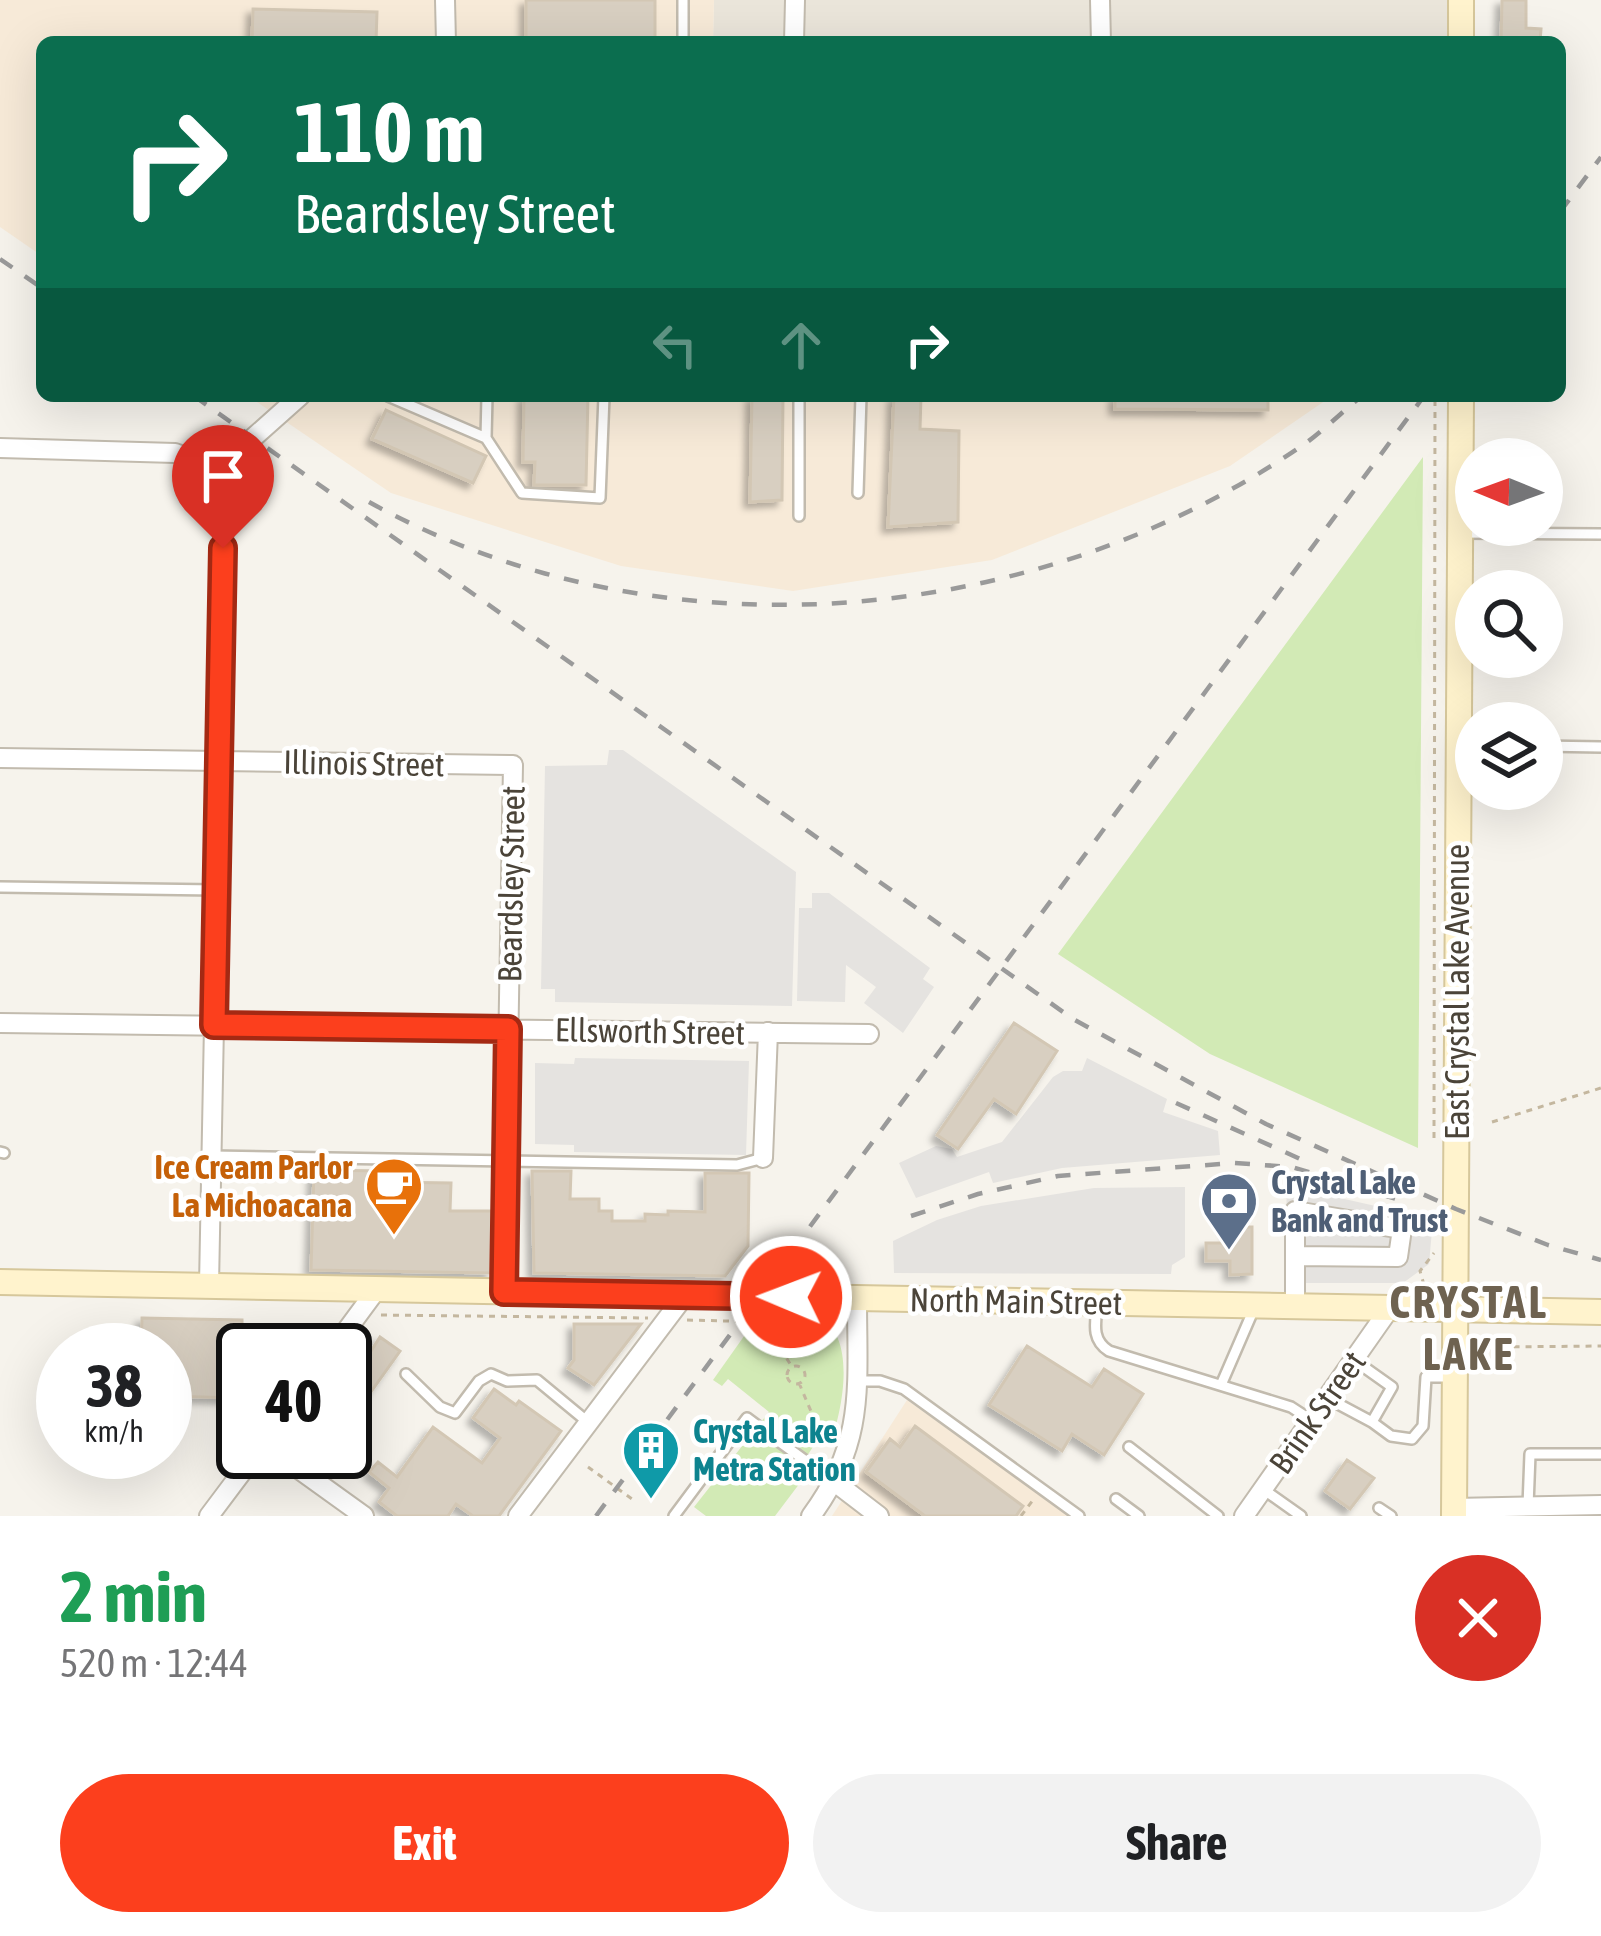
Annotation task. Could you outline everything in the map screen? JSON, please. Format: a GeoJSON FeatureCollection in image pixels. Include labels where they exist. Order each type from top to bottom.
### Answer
{"type":"FeatureCollection","features":[{"type":"Feature","properties":{"kind":"street"},"geometry":{"type":"LineString","coordinates":[[446,0],[446,36]]}},
{"type":"Feature","properties":{"kind":"street"},"geometry":{"type":"LineString","coordinates":[[794,36],[795,0]]}},
{"type":"Feature","properties":{"kind":"street"},"geometry":{"type":"LineString","coordinates":[[1100,0],[1101,36]]}},
{"type":"Feature","properties":{"kind":"street"},"geometry":{"type":"LineString","coordinates":[[1461,0],[1461,36]]}},
{"type":"Feature","properties":{"kind":"street"},"geometry":{"type":"LineString","coordinates":[[218,469],[293,402]]}},
{"type":"Feature","properties":{"kind":"street","name":"East Crystal Lake Avenue"},"geometry":{"type":"LineString","coordinates":[[1461,402],[1461,438]]}},
{"type":"Feature","properties":{"kind":"street"},"geometry":{"type":"LineString","coordinates":[[0,448],[176,453],[218,469]]}},
{"type":"Feature","properties":{"kind":"street"},"geometry":{"type":"LineString","coordinates":[[209,1286],[224,505],[218,469]]}},
{"type":"Feature","properties":{"kind":"street","name":"East Crystal Lake Avenue"},"geometry":{"type":"LineString","coordinates":[[1461,546],[1466,702]]}},
{"type":"Feature","properties":{"kind":"street","name":"Illinois Street"},"geometry":{"type":"LineString","coordinates":[[0,758],[512,765]]}},
{"type":"Feature","properties":{"kind":"street","name":"Beardsley Street"},"geometry":{"type":"LineString","coordinates":[[504,1292],[512,765]]}},
{"type":"Feature","properties":{"kind":"street","name":"East Crystal Lake Avenue"},"geometry":{"type":"LineString","coordinates":[[1454,1512],[1466,810]]}},
{"type":"Feature","properties":{"kind":"street","name":"Ellsworth Street"},"geometry":{"type":"LineString","coordinates":[[0,1023],[869,1034]]}},
{"type":"Feature","properties":{"kind":"street"},"geometry":{"type":"LineString","coordinates":[[763,1159],[768,1032]]}},
{"type":"Feature","properties":{"kind":"street"},"geometry":{"type":"LineString","coordinates":[[1295,1256],[1398,1257],[1402,1229],[1295,1211],[1295,1256],[1295,1306]]}},
{"type":"Feature","properties":{"kind":"street","name":"North Main Street"},"geometry":{"type":"LineString","coordinates":[[0,1282],[1601,1312]]}},
{"type":"Feature","properties":{"kind":"street"},"geometry":{"type":"LineString","coordinates":[[352,1323],[377,1289]]}},
{"type":"Feature","properties":{"kind":"street"},"geometry":{"type":"LineString","coordinates":[[518,1516],[686,1295]]}},
{"type":"Feature","properties":{"kind":"street"},"geometry":{"type":"LineString","coordinates":[[811,1516],[836,1483],[854,1430],[857,1299]]}},
{"type":"Feature","properties":{"kind":"street","name":"Brink Street"},"geometry":{"type":"LineString","coordinates":[[1244,1516],[1390,1308]]}},
{"type":"Feature","properties":{"kind":"street"},"geometry":{"type":"LineString","coordinates":[[209,1516],[237,1479]]}},
{"type":"Feature","properties":{"kind":"street"},"geometry":{"type":"LineString","coordinates":[[313,1479],[364,1516]]}},
{"type":"Feature","properties":{"kind":"street"},"geometry":{"type":"LineString","coordinates":[[836,1483],[879,1516]]}},
{"type":"Feature","properties":{"kind":"street"},"geometry":{"type":"LineString","coordinates":[[1454,1512],[1601,1505]]}},
{"type":"Feature","properties":{"kind":"lane"},"geometry":{"type":"LineString","coordinates":[[682,0],[683,36]]}},
{"type":"Feature","properties":{"kind":"lane"},"geometry":{"type":"LineString","coordinates":[[402,402],[486,438],[522,493],[600,498],[604,402]]}},
{"type":"Feature","properties":{"kind":"lane"},"geometry":{"type":"LineString","coordinates":[[486,438],[488,402]]}},
{"type":"Feature","properties":{"kind":"lane"},"geometry":{"type":"LineString","coordinates":[[799,515],[800,402]]}},
{"type":"Feature","properties":{"kind":"lane"},"geometry":{"type":"LineString","coordinates":[[858,493],[861,402]]}},
{"type":"Feature","properties":{"kind":"lane"},"geometry":{"type":"LineString","coordinates":[[1563,533],[1601,534]]}},
{"type":"Feature","properties":{"kind":"lane"},"geometry":{"type":"LineString","coordinates":[[1563,746],[1601,747]]}},
{"type":"Feature","properties":{"kind":"lane"},"geometry":{"type":"LineString","coordinates":[[0,887],[216,890]]}},
{"type":"Feature","properties":{"kind":"lane"},"geometry":{"type":"LineString","coordinates":[[212,1156],[737,1165],[763,1159]]}},
{"type":"Feature","properties":{"kind":"lane"},"geometry":{"type":"LineString","coordinates":[[1097,1303],[1095,1334],[1098,1344],[1108,1351],[1291,1407],[1311,1420]]}},
{"type":"Feature","properties":{"kind":"lane"},"geometry":{"type":"LineString","coordinates":[[1222,1385],[1255,1306]]}},
{"type":"Feature","properties":{"kind":"lane"},"geometry":{"type":"LineString","coordinates":[[1354,1359],[1392,1387],[1372,1422]]}},
{"type":"Feature","properties":{"kind":"lane"},"geometry":{"type":"LineString","coordinates":[[406,1374],[440,1407],[455,1413],[479,1381],[491,1374],[507,1381],[537,1380],[589,1423]]}},
{"type":"Feature","properties":{"kind":"lane"},"geometry":{"type":"LineString","coordinates":[[1327,1398],[1391,1436],[1412,1439],[1424,1418],[1426,1377],[1455,1377]]}},
{"type":"Feature","properties":{"kind":"lane"},"geometry":{"type":"LineString","coordinates":[[857,1381],[904,1388],[1079,1516]]}},
{"type":"Feature","properties":{"kind":"lane"},"geometry":{"type":"LineString","coordinates":[[674,1516],[747,1418],[836,1483]]}},
{"type":"Feature","properties":{"kind":"lane"},"geometry":{"type":"LineString","coordinates":[[1424,1418],[1454,1420]]}},
{"type":"Feature","properties":{"kind":"lane"},"geometry":{"type":"LineString","coordinates":[[1129,1447],[1218,1516]]}},
{"type":"Feature","properties":{"kind":"lane"},"geometry":{"type":"LineString","coordinates":[[1528,1506],[1530,1454],[1601,1454]]}},
{"type":"Feature","properties":{"kind":"lane"},"geometry":{"type":"LineString","coordinates":[[1263,1489],[1301,1516]]}},
{"type":"Feature","properties":{"kind":"lane"},"geometry":{"type":"LineString","coordinates":[[1116,1499],[1139,1516]]}},
{"type":"Feature","properties":{"kind":"lane"},"geometry":{"type":"LineString","coordinates":[[1379,1508],[1391,1516]]}},
{"type":"Feature","properties":{"kind":"path"},"geometry":{"type":"LineString","coordinates":[[1434,1142],[1435,402]]}},
{"type":"Feature","properties":{"kind":"path"},"geometry":{"type":"LineString","coordinates":[[1492,1122],[1601,1088]]}},
{"type":"Feature","properties":{"kind":"path"},"geometry":{"type":"LineString","coordinates":[[1424,1279],[1420,1271],[1429,1264],[1437,1238]]}},
{"type":"Feature","properties":{"kind":"path"},"geometry":{"type":"LineString","coordinates":[[372,1316],[764,1322],[792,1367],[803,1371],[799,1383],[821,1449]]}},
{"type":"Feature","properties":{"kind":"path"},"geometry":{"type":"LineString","coordinates":[[1489,1343],[1496,1347],[1601,1346]]}},
{"type":"Feature","properties":{"kind":"path"},"geometry":{"type":"LineString","coordinates":[[792,1367],[788,1378],[799,1383]]}},
{"type":"Feature","properties":{"kind":"path"},"geometry":{"type":"LineString","coordinates":[[588,1467],[632,1499]]}},
{"type":"Feature","properties":{"kind":"path"},"geometry":{"type":"LineString","coordinates":[[1021,1516],[1042,1489]]}},
{"type":"Feature","properties":{"kind":"shaded area"},"geometry":{"type":"Polygon","coordinates":[[[0,0],[714,0],[713,36],[36,36],[36,252],[0,227],[0,0]]]}},
{"type":"Feature","properties":{"kind":"shaded area"},"geometry":{"type":"Polygon","coordinates":[[[714,0],[1447,0],[1447,36],[713,36],[714,0]]]}},
{"type":"Feature","properties":{"kind":"shaded area"},"geometry":{"type":"Polygon","coordinates":[[[257,402],[1323,402],[1230,466],[992,560],[793,591],[621,566],[391,493],[257,402]]]}},
{"type":"Feature","properties":{"kind":"shaded area"},"geometry":{"type":"Polygon","coordinates":[[[609,750],[623,750],[796,872],[792,1006],[555,1002],[555,989],[541,989],[545,766],[607,765],[609,750]]]}},
{"type":"Feature","properties":{"kind":"shaded area"},"geometry":{"type":"Polygon","coordinates":[[[812,893],[829,893],[930,968],[923,979],[934,987],[903,1033],[864,1003],[876,987],[846,965],[845,1002],[797,1001],[799,908],[812,908],[812,893]]]}},
{"type":"Feature","properties":{"kind":"shaded area"},"geometry":{"type":"Polygon","coordinates":[[[575,1058],[749,1061],[746,1155],[574,1152],[574,1145],[535,1144],[535,1063],[574,1064],[575,1058]]]}},
{"type":"Feature","properties":{"kind":"shaded area"},"geometry":{"type":"Polygon","coordinates":[[[1087,1058],[1167,1099],[1163,1112],[1218,1131],[1220,1155],[1062,1168],[993,1183],[989,1172],[916,1198],[899,1163],[936,1146],[952,1149],[957,1157],[1002,1142],[1053,1077],[1063,1071],[1082,1071],[1087,1058]]]}},
{"type":"Feature","properties":{"kind":"shaded area"},"geometry":{"type":"Polygon","coordinates":[[[1287,1186],[1433,1219],[1429,1264],[1403,1283],[1284,1283],[1287,1186]]]}},
{"type":"Feature","properties":{"kind":"shaded area"},"geometry":{"type":"Polygon","coordinates":[[[1185,1187],[1185,1257],[1172,1265],[1171,1274],[894,1273],[893,1241],[981,1206],[1094,1188],[1185,1187]]]}},
{"type":"Feature","properties":{"kind":"shaded area"},"geometry":{"type":"Polygon","coordinates":[[[907,1400],[1070,1516],[832,1516],[907,1400]]]}},
{"type":"Feature","properties":{"kind":"green space"},"geometry":{"type":"Polygon","coordinates":[[[1423,457],[1418,1148],[1210,1054],[1058,954],[1423,457]]]}},
{"type":"Feature","properties":{"kind":"green space"},"geometry":{"type":"Polygon","coordinates":[[[759,1315],[822,1318],[833,1329],[843,1360],[838,1416],[829,1447],[816,1442],[802,1464],[809,1471],[775,1516],[706,1516],[694,1507],[769,1412],[728,1379],[722,1386],[713,1380],[759,1315]]]}},
{"type":"Feature","properties":{"kind":"building"},"geometry":{"type":"Polygon","coordinates":[[[526,0],[655,0],[655,36],[526,36],[526,0]]]}},
{"type":"Feature","properties":{"kind":"building"},"geometry":{"type":"Polygon","coordinates":[[[1502,0],[1526,0],[1526,28],[1541,29],[1540,36],[1501,36],[1502,0]]]}},
{"type":"Feature","properties":{"kind":"building"},"geometry":{"type":"Polygon","coordinates":[[[253,9],[377,12],[376,36],[252,36],[253,9]]]}},
{"type":"Feature","properties":{"kind":"building"},"geometry":{"type":"Polygon","coordinates":[[[524,402],[588,402],[586,485],[534,485],[535,462],[523,462],[524,402]]]}},
{"type":"Feature","properties":{"kind":"building"},"geometry":{"type":"Polygon","coordinates":[[[752,402],[783,402],[782,500],[750,502],[752,402]]]}},
{"type":"Feature","properties":{"kind":"building"},"geometry":{"type":"Polygon","coordinates":[[[894,402],[921,402],[920,429],[959,431],[958,522],[888,527],[894,402]]]}},
{"type":"Feature","properties":{"kind":"building"},"geometry":{"type":"Polygon","coordinates":[[[1115,402],[1268,402],[1268,410],[1115,409],[1115,402]]]}},
{"type":"Feature","properties":{"kind":"building"},"geometry":{"type":"Polygon","coordinates":[[[386,410],[486,456],[473,483],[372,439],[386,410]]]}},
{"type":"Feature","properties":{"kind":"building"},"geometry":{"type":"Polygon","coordinates":[[[1014,1023],[1057,1051],[1016,1114],[994,1099],[958,1149],[937,1135],[1014,1023]]]}},
{"type":"Feature","properties":{"kind":"building"},"geometry":{"type":"Polygon","coordinates":[[[314,1170],[384,1171],[383,1182],[451,1183],[450,1211],[492,1211],[491,1273],[311,1270],[314,1170]]]}},
{"type":"Feature","properties":{"kind":"building"},"geometry":{"type":"Polygon","coordinates":[[[532,1171],[571,1171],[570,1199],[599,1199],[599,1211],[612,1211],[612,1221],[645,1221],[645,1214],[668,1215],[668,1211],[705,1212],[705,1173],[749,1173],[748,1246],[725,1276],[534,1273],[532,1171]]]}},
{"type":"Feature","properties":{"kind":"building","name":"Crystal Lake Bank and Trust"},"geometry":{"type":"Polygon","coordinates":[[[1230,1227],[1252,1227],[1252,1274],[1230,1275],[1230,1261],[1206,1261],[1206,1243],[1230,1243],[1230,1227]]]}},
{"type":"Feature","properties":{"kind":"building"},"geometry":{"type":"Polygon","coordinates":[[[142,1318],[242,1320],[216,1323],[216,1397],[192,1397],[192,1323],[142,1323],[142,1318]]]}},
{"type":"Feature","properties":{"kind":"building"},"geometry":{"type":"Polygon","coordinates":[[[574,1324],[641,1324],[594,1385],[568,1368],[574,1360],[574,1324]]]}},
{"type":"Feature","properties":{"kind":"building"},"geometry":{"type":"Polygon","coordinates":[[[380,1337],[400,1351],[372,1390],[372,1350],[380,1337]]]}},
{"type":"Feature","properties":{"kind":"building"},"geometry":{"type":"Polygon","coordinates":[[[1027,1346],[1092,1387],[1104,1369],[1143,1394],[1104,1455],[1072,1434],[1062,1451],[989,1405],[1027,1346]]]}},
{"type":"Feature","properties":{"kind":"building"},"geometry":{"type":"Polygon","coordinates":[[[494,1389],[561,1431],[499,1516],[473,1516],[456,1504],[448,1516],[397,1516],[379,1502],[389,1488],[372,1474],[372,1469],[378,1462],[397,1477],[433,1427],[482,1463],[500,1438],[473,1418],[494,1389]]]}},
{"type":"Feature","properties":{"kind":"building"},"geometry":{"type":"Polygon","coordinates":[[[915,1426],[1023,1506],[1016,1516],[925,1516],[866,1472],[890,1439],[900,1447],[915,1426]]]}},
{"type":"Feature","properties":{"kind":"building"},"geometry":{"type":"Polygon","coordinates":[[[1347,1460],[1374,1478],[1350,1509],[1325,1491],[1347,1460]]]}},
{"type":"Feature","properties":{"kind":"railway"},"geometry":{"type":"LineString","coordinates":[[1566,204],[1601,157]]}},
{"type":"Feature","properties":{"kind":"railway"},"geometry":{"type":"LineString","coordinates":[[0,259],[36,284]]}},
{"type":"Feature","properties":{"kind":"railway"},"geometry":{"type":"LineString","coordinates":[[202,402],[1073,1019],[1266,1124],[1456,1209],[1601,1260]]}},
{"type":"Feature","properties":{"kind":"railway"},"geometry":{"type":"LineString","coordinates":[[369,502],[481,553],[599,587],[721,603],[845,603],[967,586],[1086,554],[1200,506],[1306,443],[1355,402]]}},
{"type":"Feature","properties":{"kind":"railway"},"geometry":{"type":"LineString","coordinates":[[596,1516],[1420,402]]}},
{"type":"Feature","properties":{"kind":"railway"},"geometry":{"type":"LineString","coordinates":[[1176,1103],[1307,1162]]}},
{"type":"Feature","properties":{"kind":"railway"},"geometry":{"type":"LineString","coordinates":[[911,1216],[978,1194],[1058,1176],[1234,1163],[1292,1167],[1409,1203]]}},
{"type":"Feature","properties":{"kind":"place","name":"Ice Cream Parlor La Michoacana"},"geometry":{"type":"Point","coordinates":[394,1237]}},
{"type":"Feature","properties":{"kind":"place","name":"Crystal Lake Bank and Trust"},"geometry":{"type":"Point","coordinates":[1229,1252]}},
{"type":"Feature","properties":{"kind":"place","name":"Crystal Lake Metra Station"},"geometry":{"type":"Point","coordinates":[651,1501]}},
{"type":"Feature","properties":{"kind":"district","name":"CRYSTAL LAKE"},"geometry":{"type":"Point","coordinates":[1469,1328]}},
{"type":"Feature","properties":{"kind":"route"},"geometry":{"type":"LineString","coordinates":[[223,548],[214,1025],[508,1029],[504,1292],[791,1297]]}}]}
